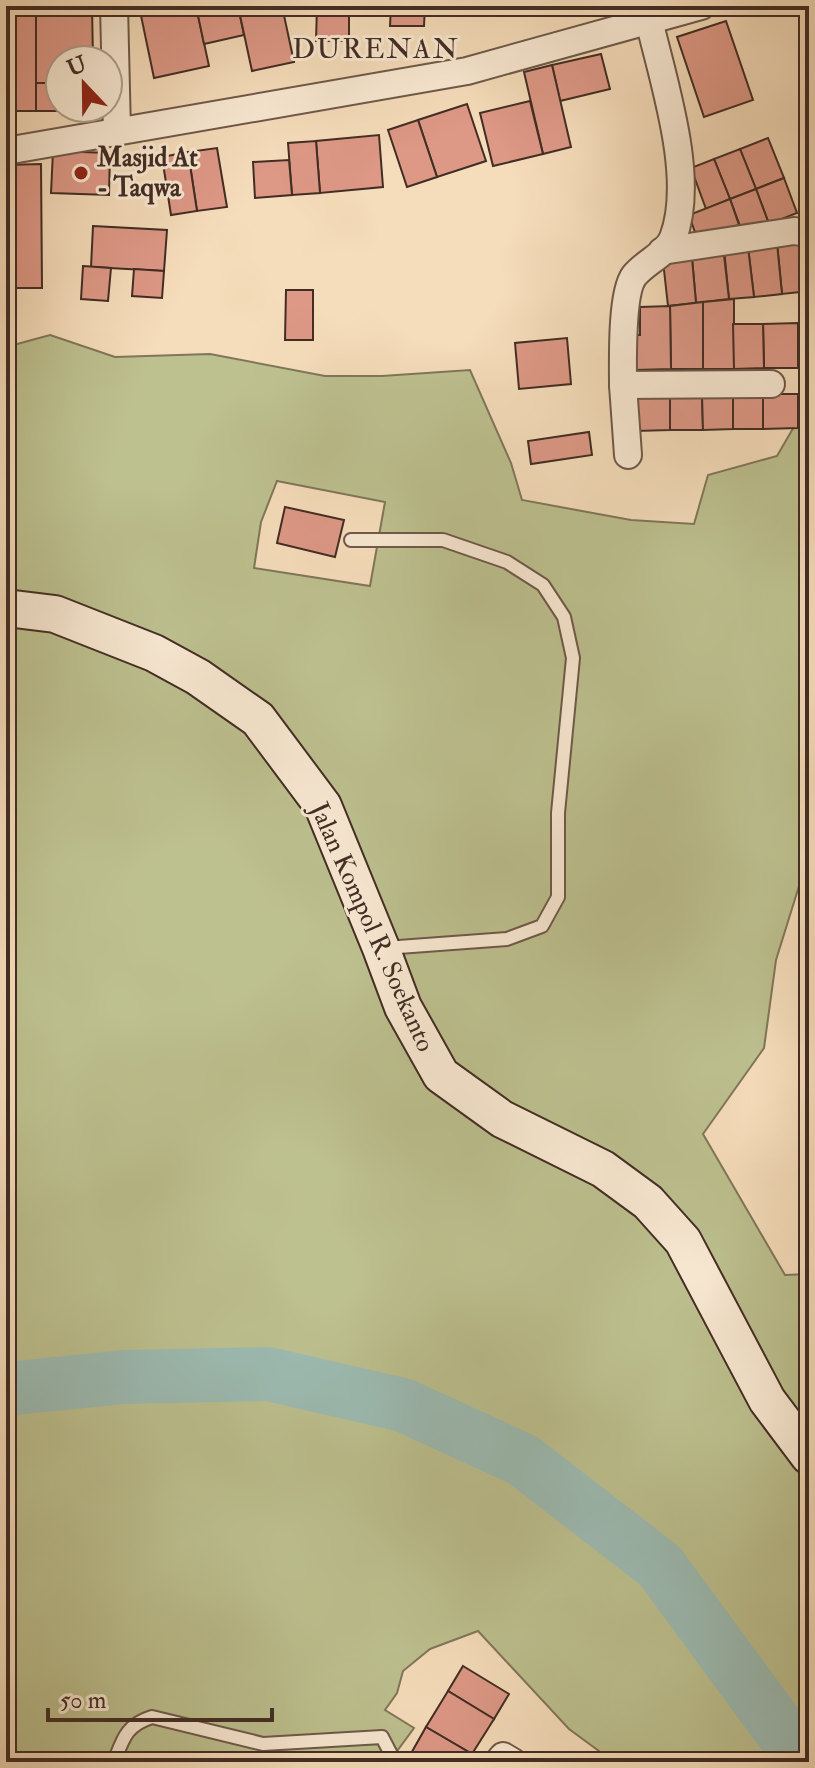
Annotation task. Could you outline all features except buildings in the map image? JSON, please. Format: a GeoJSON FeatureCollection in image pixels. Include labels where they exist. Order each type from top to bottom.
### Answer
{"type":"FeatureCollection","features":[{"type":"Feature","properties":{"kind":"main road","name":"Jalan Kompol R. Soekanto"},"geometry":{"type":"LineString","coordinates":[[6,608],[55,614],[154,653],[198,677],[258,719],[323,806],[403,1007],[441,1075],[502,1119],[603,1169],[648,1202],[683,1241],[767,1400],[809,1456]]}},
{"type":"Feature","properties":{"kind":"street"},"geometry":{"type":"LineString","coordinates":[[114,6],[117,132]]}},
{"type":"Feature","properties":{"kind":"street"},"geometry":{"type":"LineString","coordinates":[[6,151],[467,71],[701,6]]}},
{"type":"Feature","properties":{"kind":"street"},"geometry":{"type":"LineString","coordinates":[[628,455],[622,329],[633,278],[672,241],[680,213],[680,172],[671,110],[649,20]]}},
{"type":"Feature","properties":{"kind":"street"},"geometry":{"type":"LineString","coordinates":[[662,251],[794,231],[809,233]]}},
{"type":"Feature","properties":{"kind":"street"},"geometry":{"type":"LineString","coordinates":[[623,385],[771,384]]}},
{"type":"Feature","properties":{"kind":"street"},"geometry":{"type":"LineString","coordinates":[[498,1762],[503,1756],[513,1762]]}},
{"type":"Feature","properties":{"kind":"lane"},"geometry":{"type":"LineString","coordinates":[[351,540],[443,540],[507,562],[543,585],[564,617],[573,658],[558,813],[558,897],[542,926],[507,939],[381,948]]}},
{"type":"Feature","properties":{"kind":"lane"},"geometry":{"type":"LineString","coordinates":[[114,1762],[126,1733],[138,1721],[152,1717],[263,1744],[382,1737],[395,1762]]}},
{"type":"Feature","properties":{"kind":"green space"},"geometry":{"type":"Polygon","coordinates":[[[50,335],[115,357],[210,354],[325,376],[470,370],[511,463],[522,500],[631,520],[694,524],[708,475],[777,456],[809,401],[809,854],[776,960],[764,1048],[703,1134],[785,1275],[809,1274],[809,1762],[614,1762],[569,1729],[478,1631],[430,1649],[403,1671],[397,1693],[385,1710],[414,1728],[389,1762],[6,1762],[6,347],[50,335]],[[277,481],[261,522],[254,568],[370,586],[385,502],[277,481]]]}},
{"type":"Feature","properties":{"kind":"waterway"},"geometry":{"type":"LineString","coordinates":[[6,1389],[124,1377],[268,1374],[403,1405],[523,1460],[660,1566],[804,1762]]}},
{"type":"Feature","properties":{"kind":"place","name":"Masjid At - Taqwa"},"geometry":{"type":"Point","coordinates":[81,173]}},
{"type":"Feature","properties":{"kind":"district","name":"DURENAN"},"geometry":{"type":"Point","coordinates":[376,49]}}]}
